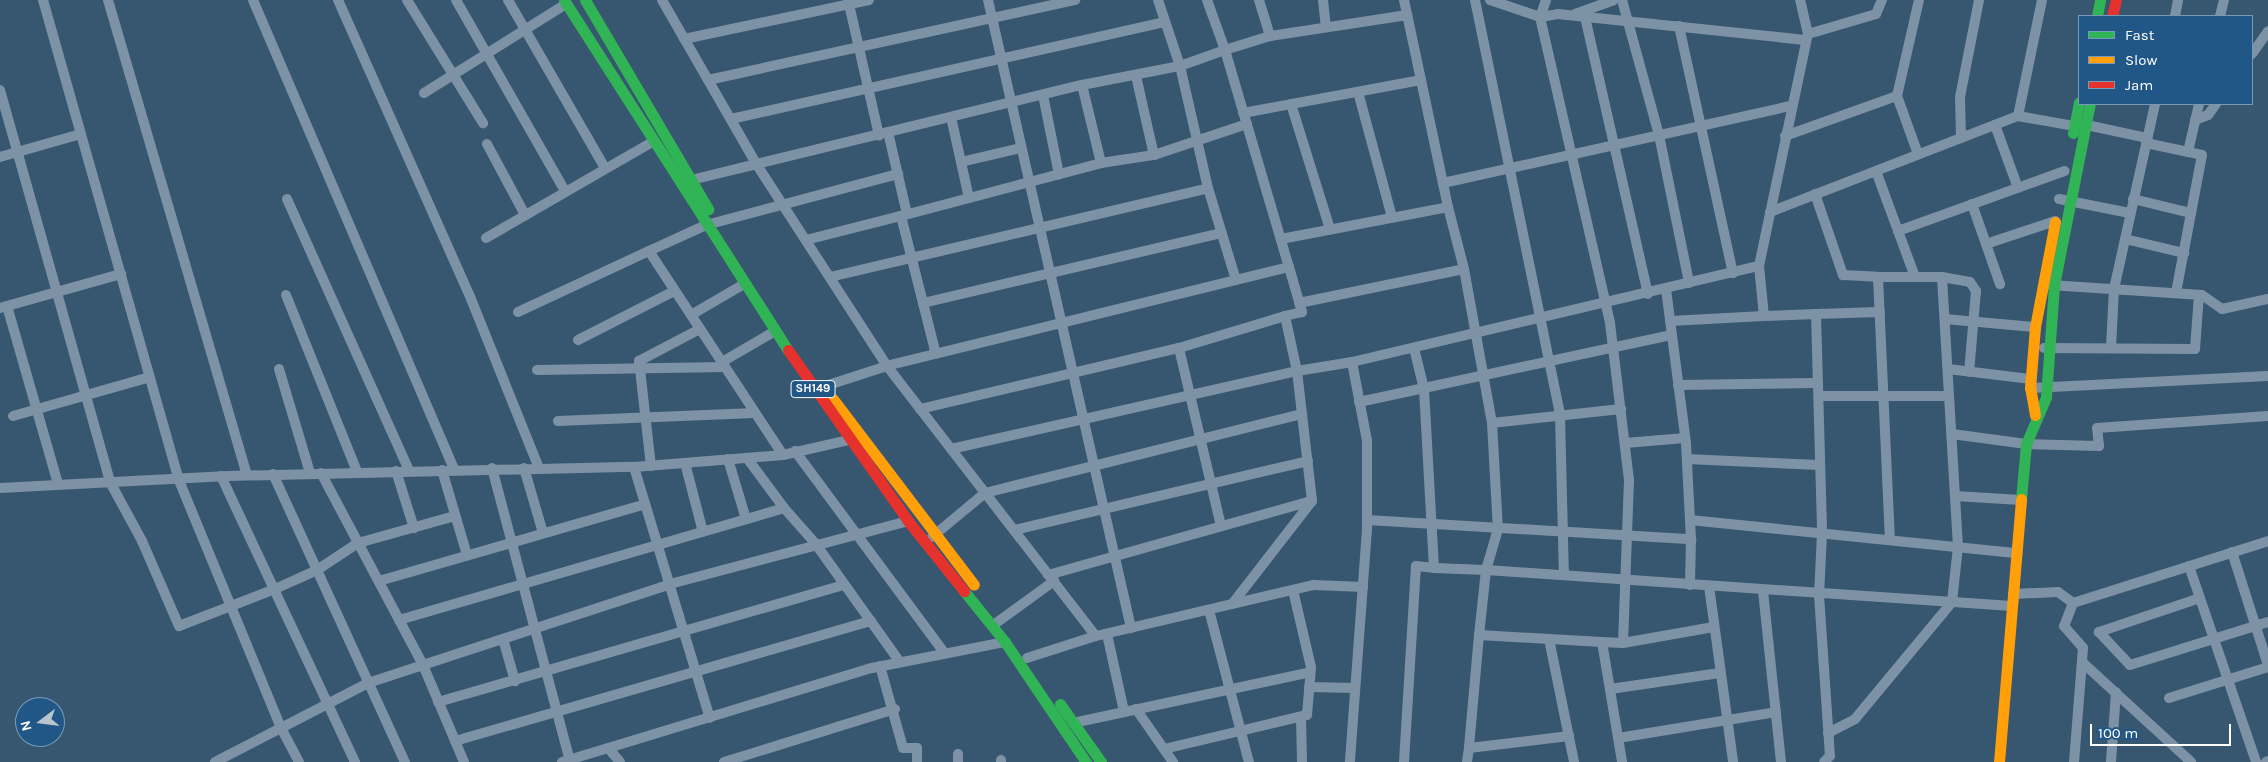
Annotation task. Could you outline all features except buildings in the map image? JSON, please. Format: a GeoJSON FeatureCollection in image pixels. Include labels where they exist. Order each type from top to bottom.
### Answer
{"type":"FeatureCollection","features":[{"type":"Feature","properties":{"kind":"main road","name":"SH149"},"geometry":{"type":"LineString","coordinates":[[585,0],[691,180],[710,223],[744,284],[775,331],[930,538],[1027,658],[1101,762]]}},
{"type":"Feature","properties":{"kind":"main road"},"geometry":{"type":"LineString","coordinates":[[2097,15],[2100,0]]}},
{"type":"Feature","properties":{"kind":"main road"},"geometry":{"type":"LineString","coordinates":[[2112,15],[2116,0]]}},
{"type":"Feature","properties":{"kind":"main road","name":"SH149"},"geometry":{"type":"LineString","coordinates":[[565,2],[678,183],[710,223],[818,388],[849,440],[908,521],[930,538]]}},
{"type":"Feature","properties":{"kind":"main road"},"geometry":{"type":"LineString","coordinates":[[2035,415],[2031,383],[2035,327],[2049,285],[2078,125],[2079,105]]}},
{"type":"Feature","properties":{"kind":"main road"},"geometry":{"type":"LineString","coordinates":[[1999,762],[2026,444],[2035,415],[2044,403],[2046,387],[2049,348],[2049,285],[2055,221],[2064,200],[2065,171],[2078,125],[2089,105]]}},
{"type":"Feature","properties":{"kind":"main road","name":"SH149"},"geometry":{"type":"LineString","coordinates":[[997,623],[1005,642],[1086,762]]}},
{"type":"Feature","properties":{"kind":"street"},"geometry":{"type":"LineString","coordinates":[[43,0],[178,478],[281,728],[299,762]]}},
{"type":"Feature","properties":{"kind":"street"},"geometry":{"type":"LineString","coordinates":[[108,0],[247,475]]}},
{"type":"Feature","properties":{"kind":"street"},"geometry":{"type":"LineString","coordinates":[[254,0],[454,469]]}},
{"type":"Feature","properties":{"kind":"street"},"geometry":{"type":"LineString","coordinates":[[338,0],[471,299],[539,468]]}},
{"type":"Feature","properties":{"kind":"street"},"geometry":{"type":"LineString","coordinates":[[407,0],[451,76],[483,123]]}},
{"type":"Feature","properties":{"kind":"street"},"geometry":{"type":"LineString","coordinates":[[456,0],[489,51],[566,191]]}},
{"type":"Feature","properties":{"kind":"street"},"geometry":{"type":"LineString","coordinates":[[508,0],[526,27],[605,168]]}},
{"type":"Feature","properties":{"kind":"street"},"geometry":{"type":"LineString","coordinates":[[664,0],[684,39],[755,162],[887,366],[1096,636]]}},
{"type":"Feature","properties":{"kind":"street"},"geometry":{"type":"LineString","coordinates":[[684,39],[849,2],[869,0]]}},
{"type":"Feature","properties":{"kind":"street"},"geometry":{"type":"LineString","coordinates":[[988,0],[1020,148],[1131,628]]}},
{"type":"Feature","properties":{"kind":"street"},"geometry":{"type":"LineString","coordinates":[[708,80],[1075,0]]}},
{"type":"Feature","properties":{"kind":"street"},"geometry":{"type":"LineString","coordinates":[[1158,0],[1180,66],[1208,188],[1236,280]]}},
{"type":"Feature","properties":{"kind":"street"},"geometry":{"type":"LineString","coordinates":[[920,409],[1179,348],[1302,312],[1225,50],[1207,0]]}},
{"type":"Feature","properties":{"kind":"street"},"geometry":{"type":"LineString","coordinates":[[1259,0],[1270,36]]}},
{"type":"Feature","properties":{"kind":"street"},"geometry":{"type":"LineString","coordinates":[[1323,0],[1326,27]]}},
{"type":"Feature","properties":{"kind":"street"},"geometry":{"type":"LineString","coordinates":[[1404,0],[1448,207],[1464,269],[1492,423],[1498,529],[1486,570],[1467,762]]}},
{"type":"Feature","properties":{"kind":"street"},"geometry":{"type":"LineString","coordinates":[[1475,0],[1508,169],[1560,415],[1564,575]]}},
{"type":"Feature","properties":{"kind":"street"},"geometry":{"type":"LineString","coordinates":[[1490,0],[1540,17],[1573,15],[1807,37],[1876,14],[1882,0]]}},
{"type":"Feature","properties":{"kind":"street"},"geometry":{"type":"LineString","coordinates":[[1546,0],[1540,17],[1569,156],[1606,304],[1625,443],[1629,480],[1623,643]]}},
{"type":"Feature","properties":{"kind":"street"},"geometry":{"type":"LineString","coordinates":[[1573,15],[1614,0]]}},
{"type":"Feature","properties":{"kind":"street"},"geometry":{"type":"LineString","coordinates":[[1622,0],[1659,136],[1689,284]]}},
{"type":"Feature","properties":{"kind":"street"},"geometry":{"type":"LineString","coordinates":[[1764,316],[1759,266],[1807,37],[1800,0]]}},
{"type":"Feature","properties":{"kind":"street"},"geometry":{"type":"LineString","coordinates":[[1918,154],[1897,96],[1919,0]]}},
{"type":"Feature","properties":{"kind":"street"},"geometry":{"type":"LineString","coordinates":[[1961,138],[1960,97],[1979,0]]}},
{"type":"Feature","properties":{"kind":"street"},"geometry":{"type":"LineString","coordinates":[[2018,116],[2042,0]]}},
{"type":"Feature","properties":{"kind":"street"},"geometry":{"type":"LineString","coordinates":[[2174,15],[2178,0]]}},
{"type":"Feature","properties":{"kind":"street"},"geometry":{"type":"LineString","coordinates":[[2220,15],[2224,0]]}},
{"type":"Feature","properties":{"kind":"street"},"geometry":{"type":"LineString","coordinates":[[424,93],[565,2]]}},
{"type":"Feature","properties":{"kind":"street"},"geometry":{"type":"LineString","coordinates":[[849,2],[868,88],[898,174],[912,257],[936,354]]}},
{"type":"Feature","properties":{"kind":"street"},"geometry":{"type":"LineString","coordinates":[[678,183],[755,162],[1082,85],[1180,66],[1270,36],[1407,15]]}},
{"type":"Feature","properties":{"kind":"street"},"geometry":{"type":"LineString","coordinates":[[1585,17],[1616,145],[1648,294]]}},
{"type":"Feature","properties":{"kind":"street"},"geometry":{"type":"LineString","coordinates":[[731,119],[1165,22]]}},
{"type":"Feature","properties":{"kind":"street"},"geometry":{"type":"LineString","coordinates":[[1679,26],[1699,126],[1733,273]]}},
{"type":"Feature","properties":{"kind":"street"},"geometry":{"type":"LineString","coordinates":[[2253,53],[2268,31]]}},
{"type":"Feature","properties":{"kind":"street"},"geometry":{"type":"LineString","coordinates":[[1136,76],[1154,155]]}},
{"type":"Feature","properties":{"kind":"street"},"geometry":{"type":"LineString","coordinates":[[1244,113],[1421,80]]}},
{"type":"Feature","properties":{"kind":"street"},"geometry":{"type":"LineString","coordinates":[[1082,85],[1101,163]]}},
{"type":"Feature","properties":{"kind":"street"},"geometry":{"type":"LineString","coordinates":[[0,90],[19,151],[110,482],[142,541],[179,626],[275,590],[317,570],[358,543],[456,516]]}},
{"type":"Feature","properties":{"kind":"street"},"geometry":{"type":"LineString","coordinates":[[1358,92],[1392,217]]}},
{"type":"Feature","properties":{"kind":"street"},"geometry":{"type":"LineString","coordinates":[[1043,95],[1059,174]]}},
{"type":"Feature","properties":{"kind":"street"},"geometry":{"type":"LineString","coordinates":[[1785,136],[1897,96]]}},
{"type":"Feature","properties":{"kind":"street"},"geometry":{"type":"LineString","coordinates":[[1291,104],[1330,229]]}},
{"type":"Feature","properties":{"kind":"street"},"geometry":{"type":"LineString","coordinates":[[2111,348],[2114,289],[2155,105]]}},
{"type":"Feature","properties":{"kind":"street"},"geometry":{"type":"LineString","coordinates":[[2188,152],[2199,105]]}},
{"type":"Feature","properties":{"kind":"street"},"geometry":{"type":"LineString","coordinates":[[2195,120],[2208,115],[2215,105]]}},
{"type":"Feature","properties":{"kind":"street"},"geometry":{"type":"LineString","coordinates":[[1443,183],[1792,106]]}},
{"type":"Feature","properties":{"kind":"street"},"geometry":{"type":"LineString","coordinates":[[1770,212],[2018,116],[2078,125],[2202,155],[2176,293]]}},
{"type":"Feature","properties":{"kind":"street"},"geometry":{"type":"LineString","coordinates":[[951,117],[968,198]]}},
{"type":"Feature","properties":{"kind":"street"},"geometry":{"type":"LineString","coordinates":[[806,240],[1101,163],[1154,155],[1198,143],[1247,124]]}},
{"type":"Feature","properties":{"kind":"street"},"geometry":{"type":"LineString","coordinates":[[1995,125],[2018,188]]}},
{"type":"Feature","properties":{"kind":"street"},"geometry":{"type":"LineString","coordinates":[[0,156],[81,134]]}},
{"type":"Feature","properties":{"kind":"street"},"geometry":{"type":"LineString","coordinates":[[486,238],[652,142]]}},
{"type":"Feature","properties":{"kind":"street"},"geometry":{"type":"LineString","coordinates":[[487,144],[525,215]]}},
{"type":"Feature","properties":{"kind":"street"},"geometry":{"type":"LineString","coordinates":[[961,162],[1020,148]]}},
{"type":"Feature","properties":{"kind":"street"},"geometry":{"type":"LineString","coordinates":[[1876,171],[1915,277]]}},
{"type":"Feature","properties":{"kind":"street"},"geometry":{"type":"LineString","coordinates":[[1898,231],[2065,171]]}},
{"type":"Feature","properties":{"kind":"street"},"geometry":{"type":"LineString","coordinates":[[518,312],[710,223],[898,174]]}},
{"type":"Feature","properties":{"kind":"street"},"geometry":{"type":"LineString","coordinates":[[830,277],[1038,225],[1208,188]]}},
{"type":"Feature","properties":{"kind":"street"},"geometry":{"type":"LineString","coordinates":[[1815,194],[1843,275],[1942,277],[1974,286],[1969,372]]}},
{"type":"Feature","properties":{"kind":"street"},"geometry":{"type":"LineString","coordinates":[[287,199],[409,471]]}},
{"type":"Feature","properties":{"kind":"street"},"geometry":{"type":"LineString","coordinates":[[2134,199],[2191,213]]}},
{"type":"Feature","properties":{"kind":"street"},"geometry":{"type":"LineString","coordinates":[[2064,200],[2130,213]]}},
{"type":"Feature","properties":{"kind":"street"},"geometry":{"type":"LineString","coordinates":[[1972,204],[2000,284]]}},
{"type":"Feature","properties":{"kind":"street"},"geometry":{"type":"LineString","coordinates":[[1281,239],[1448,207]]}},
{"type":"Feature","properties":{"kind":"street"},"geometry":{"type":"LineString","coordinates":[[1986,244],[2055,221]]}},
{"type":"Feature","properties":{"kind":"street"},"geometry":{"type":"LineString","coordinates":[[923,303],[1222,233]]}},
{"type":"Feature","properties":{"kind":"street"},"geometry":{"type":"LineString","coordinates":[[2125,238],[2184,252]]}},
{"type":"Feature","properties":{"kind":"street"},"geometry":{"type":"LineString","coordinates":[[649,251],[783,455]]}},
{"type":"Feature","properties":{"kind":"street"},"geometry":{"type":"LineString","coordinates":[[951,449],[1189,393],[1352,362],[1477,334],[1759,266]]}},
{"type":"Feature","properties":{"kind":"street"},"geometry":{"type":"LineString","coordinates":[[818,388],[887,366],[1289,267]]}},
{"type":"Feature","properties":{"kind":"street"},"geometry":{"type":"LineString","coordinates":[[1299,303],[1464,269]]}},
{"type":"Feature","properties":{"kind":"street"},"geometry":{"type":"LineString","coordinates":[[58,484],[37,409],[4,307],[121,274]]}},
{"type":"Feature","properties":{"kind":"street"},"geometry":{"type":"LineString","coordinates":[[1878,277],[1890,540]]}},
{"type":"Feature","properties":{"kind":"street"},"geometry":{"type":"LineString","coordinates":[[1828,733],[1855,719],[1952,602],[1958,547],[1942,277]]}},
{"type":"Feature","properties":{"kind":"street"},"geometry":{"type":"LineString","coordinates":[[691,315],[744,284]]}},
{"type":"Feature","properties":{"kind":"street"},"geometry":{"type":"LineString","coordinates":[[2049,285],[2199,295],[2222,309],[2268,299]]}},
{"type":"Feature","properties":{"kind":"street"},"geometry":{"type":"LineString","coordinates":[[1666,289],[1687,459],[1690,520],[1690,585]]}},
{"type":"Feature","properties":{"kind":"street"},"geometry":{"type":"LineString","coordinates":[[578,340],[674,291]]}},
{"type":"Feature","properties":{"kind":"street"},"geometry":{"type":"LineString","coordinates":[[286,295],[357,472]]}},
{"type":"Feature","properties":{"kind":"street"},"geometry":{"type":"LineString","coordinates":[[2033,348],[2195,349],[2199,295]]}},
{"type":"Feature","properties":{"kind":"street"},"geometry":{"type":"LineString","coordinates":[[1670,320],[1880,312]]}},
{"type":"Feature","properties":{"kind":"street"},"geometry":{"type":"LineString","coordinates":[[1816,314],[1822,534],[1819,595],[1830,756],[1824,762]]}},
{"type":"Feature","properties":{"kind":"street"},"geometry":{"type":"LineString","coordinates":[[1232,604],[1312,501],[1297,371],[1286,316]]}},
{"type":"Feature","properties":{"kind":"street"},"geometry":{"type":"LineString","coordinates":[[1945,320],[2035,327]]}},
{"type":"Feature","properties":{"kind":"street"},"geometry":{"type":"LineString","coordinates":[[651,466],[648,417],[639,361],[700,329]]}},
{"type":"Feature","properties":{"kind":"street"},"geometry":{"type":"LineString","coordinates":[[538,370],[640,369],[724,364],[775,331]]}},
{"type":"Feature","properties":{"kind":"street"},"geometry":{"type":"LineString","coordinates":[[1359,402],[1484,377],[1672,335]]}},
{"type":"Feature","properties":{"kind":"street"},"geometry":{"type":"LineString","coordinates":[[1179,348],[1221,526]]}},
{"type":"Feature","properties":{"kind":"street"},"geometry":{"type":"LineString","coordinates":[[1414,348],[1424,389],[1434,568]]}},
{"type":"Feature","properties":{"kind":"street"},"geometry":{"type":"LineString","coordinates":[[1350,762],[1367,520],[1367,441],[1352,362]]}},
{"type":"Feature","properties":{"kind":"street"},"geometry":{"type":"LineString","coordinates":[[279,369],[310,473]]}},
{"type":"Feature","properties":{"kind":"street"},"geometry":{"type":"LineString","coordinates":[[1948,369],[2046,387],[2268,376]]}},
{"type":"Feature","properties":{"kind":"street"},"geometry":{"type":"LineString","coordinates":[[13,416],[150,377]]}},
{"type":"Feature","properties":{"kind":"street"},"geometry":{"type":"LineString","coordinates":[[1678,385],[1818,383]]}},
{"type":"Feature","properties":{"kind":"street"},"geometry":{"type":"LineString","coordinates":[[1819,396],[1884,394],[1949,396]]}},
{"type":"Feature","properties":{"kind":"street"},"geometry":{"type":"LineString","coordinates":[[1492,423],[1620,409]]}},
{"type":"Feature","properties":{"kind":"street"},"geometry":{"type":"LineString","coordinates":[[558,421],[755,413]]}},
{"type":"Feature","properties":{"kind":"street"},"geometry":{"type":"LineString","coordinates":[[930,538],[985,493],[1302,414]]}},
{"type":"Feature","properties":{"kind":"street"},"geometry":{"type":"LineString","coordinates":[[1952,434],[2026,444],[2099,446],[2097,428],[2268,416]]}},
{"type":"Feature","properties":{"kind":"street"},"geometry":{"type":"LineString","coordinates":[[1625,443],[1685,438]]}},
{"type":"Feature","properties":{"kind":"street"},"geometry":{"type":"LineString","coordinates":[[0,488],[273,474],[492,468],[634,467],[783,455],[849,440]]}},
{"type":"Feature","properties":{"kind":"street"},"geometry":{"type":"LineString","coordinates":[[796,452],[944,652]]}},
{"type":"Feature","properties":{"kind":"street"},"geometry":{"type":"LineString","coordinates":[[747,458],[784,508],[815,543],[900,662]]}},
{"type":"Feature","properties":{"kind":"street"},"geometry":{"type":"LineString","coordinates":[[728,459],[746,519]]}},
{"type":"Feature","properties":{"kind":"street"},"geometry":{"type":"LineString","coordinates":[[1687,459],[1820,465]]}},
{"type":"Feature","properties":{"kind":"street"},"geometry":{"type":"LineString","coordinates":[[1014,530],[1308,461]]}},
{"type":"Feature","properties":{"kind":"street"},"geometry":{"type":"LineString","coordinates":[[685,463],[702,532]]}},
{"type":"Feature","properties":{"kind":"street"},"geometry":{"type":"LineString","coordinates":[[634,467],[710,718]]}},
{"type":"Feature","properties":{"kind":"street"},"geometry":{"type":"LineString","coordinates":[[492,468],[557,714],[567,761],[880,666],[944,652],[1005,642]]}},
{"type":"Feature","properties":{"kind":"street"},"geometry":{"type":"LineString","coordinates":[[524,468],[543,533]]}},
{"type":"Feature","properties":{"kind":"street"},"geometry":{"type":"LineString","coordinates":[[442,470],[467,555]]}},
{"type":"Feature","properties":{"kind":"street"},"geometry":{"type":"LineString","coordinates":[[396,471],[414,528]]}},
{"type":"Feature","properties":{"kind":"street"},"geometry":{"type":"LineString","coordinates":[[322,473],[423,665],[464,762]]}},
{"type":"Feature","properties":{"kind":"street"},"geometry":{"type":"LineString","coordinates":[[273,474],[405,762]]}},
{"type":"Feature","properties":{"kind":"street"},"geometry":{"type":"LineString","coordinates":[[222,476],[355,762]]}},
{"type":"Feature","properties":{"kind":"street"},"geometry":{"type":"LineString","coordinates":[[1955,496],[2021,500]]}},
{"type":"Feature","properties":{"kind":"street"},"geometry":{"type":"LineString","coordinates":[[997,623],[1051,578],[1114,555],[1312,501]]}},
{"type":"Feature","properties":{"kind":"street"},"geometry":{"type":"LineString","coordinates":[[378,581],[645,504]]}},
{"type":"Feature","properties":{"kind":"street"},"geometry":{"type":"LineString","coordinates":[[399,620],[784,508]]}},
{"type":"Feature","properties":{"kind":"street"},"geometry":{"type":"LineString","coordinates":[[1367,520],[1690,539]]}},
{"type":"Feature","properties":{"kind":"street"},"geometry":{"type":"LineString","coordinates":[[1690,520],[2017,553]]}},
{"type":"Feature","properties":{"kind":"street"},"geometry":{"type":"LineString","coordinates":[[215,762],[368,683],[670,584],[855,532],[908,521]]}},
{"type":"Feature","properties":{"kind":"street"},"geometry":{"type":"LineString","coordinates":[[2073,603],[2268,541]]}},
{"type":"Feature","properties":{"kind":"street"},"geometry":{"type":"LineString","coordinates":[[2170,698],[2268,666],[2232,552]]}},
{"type":"Feature","properties":{"kind":"street"},"geometry":{"type":"LineString","coordinates":[[1404,762],[1416,566],[1564,575],[1819,595],[1952,602],[2013,600],[2058,592],[2073,603]]}},
{"type":"Feature","properties":{"kind":"street"},"geometry":{"type":"LineString","coordinates":[[2189,566],[2256,762]]}},
{"type":"Feature","properties":{"kind":"street"},"geometry":{"type":"LineString","coordinates":[[438,702],[684,633],[844,584]]}},
{"type":"Feature","properties":{"kind":"street"},"geometry":{"type":"LineString","coordinates":[[1027,658],[1096,636],[1314,585],[1363,587]]}},
{"type":"Feature","properties":{"kind":"street"},"geometry":{"type":"LineString","coordinates":[[1708,586],[1733,762]]}},
{"type":"Feature","properties":{"kind":"street"},"geometry":{"type":"LineString","coordinates":[[1164,749],[1307,715],[1310,672],[1293,590]]}},
{"type":"Feature","properties":{"kind":"street"},"geometry":{"type":"LineString","coordinates":[[1763,590],[1781,762]]}},
{"type":"Feature","properties":{"kind":"street"},"geometry":{"type":"LineString","coordinates":[[2200,598],[2099,632],[2130,665],[2268,622]]}},
{"type":"Feature","properties":{"kind":"street"},"geometry":{"type":"LineString","coordinates":[[2073,603],[2064,626],[2083,648],[2074,762]]}},
{"type":"Feature","properties":{"kind":"street"},"geometry":{"type":"LineString","coordinates":[[1209,610],[1249,762]]}},
{"type":"Feature","properties":{"kind":"street"},"geometry":{"type":"LineString","coordinates":[[455,742],[697,674],[870,621]]}},
{"type":"Feature","properties":{"kind":"street"},"geometry":{"type":"LineString","coordinates":[[1479,635],[1623,643],[1714,627]]}},
{"type":"Feature","properties":{"kind":"street"},"geometry":{"type":"LineString","coordinates":[[1107,634],[1124,711]]}},
{"type":"Feature","properties":{"kind":"street"},"geometry":{"type":"LineString","coordinates":[[503,639],[515,681]]}},
{"type":"Feature","properties":{"kind":"street"},"geometry":{"type":"LineString","coordinates":[[1549,639],[1574,762]]}},
{"type":"Feature","properties":{"kind":"street"},"geometry":{"type":"LineString","coordinates":[[1602,642],[1622,762]]}},
{"type":"Feature","properties":{"kind":"street"},"geometry":{"type":"LineString","coordinates":[[2082,662],[2191,762]]}},
{"type":"Feature","properties":{"kind":"street"},"geometry":{"type":"LineString","coordinates":[[880,666],[895,709],[903,748],[917,748],[917,762]]}},
{"type":"Feature","properties":{"kind":"street"},"geometry":{"type":"LineString","coordinates":[[1074,724],[1124,711],[1230,691],[1310,672]]}},
{"type":"Feature","properties":{"kind":"street"},"geometry":{"type":"LineString","coordinates":[[1610,689],[1720,673]]}},
{"type":"Feature","properties":{"kind":"street"},"geometry":{"type":"LineString","coordinates":[[1309,687],[1355,688]]}},
{"type":"Feature","properties":{"kind":"street"},"geometry":{"type":"LineString","coordinates":[[2111,762],[2116,692]]}},
{"type":"Feature","properties":{"kind":"street"},"geometry":{"type":"LineString","coordinates":[[724,762],[895,709]]}},
{"type":"Feature","properties":{"kind":"street"},"geometry":{"type":"LineString","coordinates":[[1136,709],[1173,762]]}},
{"type":"Feature","properties":{"kind":"street"},"geometry":{"type":"LineString","coordinates":[[1618,738],[1776,712]]}},
{"type":"Feature","properties":{"kind":"street"},"geometry":{"type":"LineString","coordinates":[[1301,717],[1302,762]]}},
{"type":"Feature","properties":{"kind":"street"},"geometry":{"type":"LineString","coordinates":[[1469,748],[1569,736]]}},
{"type":"Feature","properties":{"kind":"street"},"geometry":{"type":"LineString","coordinates":[[608,748],[620,762]]}},
{"type":"Feature","properties":{"kind":"traffic: fast"},"geometry":{"type":"LineString","coordinates":[[564,0],[788,350]]}},
{"type":"Feature","properties":{"kind":"traffic: fast"},"geometry":{"type":"LineString","coordinates":[[585,0],[708,209]]}},
{"type":"Feature","properties":{"kind":"traffic: fast"},"geometry":{"type":"LineString","coordinates":[[2097,15],[2100,0]]}},
{"type":"Feature","properties":{"kind":"traffic: fast"},"geometry":{"type":"LineString","coordinates":[[2073,133],[2079,105]]}},
{"type":"Feature","properties":{"kind":"traffic: fast"},"geometry":{"type":"LineString","coordinates":[[2021,499],[2026,444],[2046,397],[2054,285],[2090,105]]}},
{"type":"Feature","properties":{"kind":"traffic: fast"},"geometry":{"type":"LineString","coordinates":[[964,591],[1005,642],[1086,762]]}},
{"type":"Feature","properties":{"kind":"traffic: fast"},"geometry":{"type":"LineString","coordinates":[[1060,704],[1101,762]]}},
{"type":"Feature","properties":{"kind":"traffic: slow"},"geometry":{"type":"LineString","coordinates":[[2035,415],[2030,388],[2035,327],[2055,222]]}},
{"type":"Feature","properties":{"kind":"traffic: slow"},"geometry":{"type":"LineString","coordinates":[[833,399],[974,585]]}},
{"type":"Feature","properties":{"kind":"traffic: slow"},"geometry":{"type":"LineString","coordinates":[[1999,762],[2021,499]]}},
{"type":"Feature","properties":{"kind":"traffic: jam"},"geometry":{"type":"LineString","coordinates":[[2112,15],[2116,0]]}},
{"type":"Feature","properties":{"kind":"traffic: jam"},"geometry":{"type":"LineString","coordinates":[[788,350],[908,521],[964,591]]}}]}
